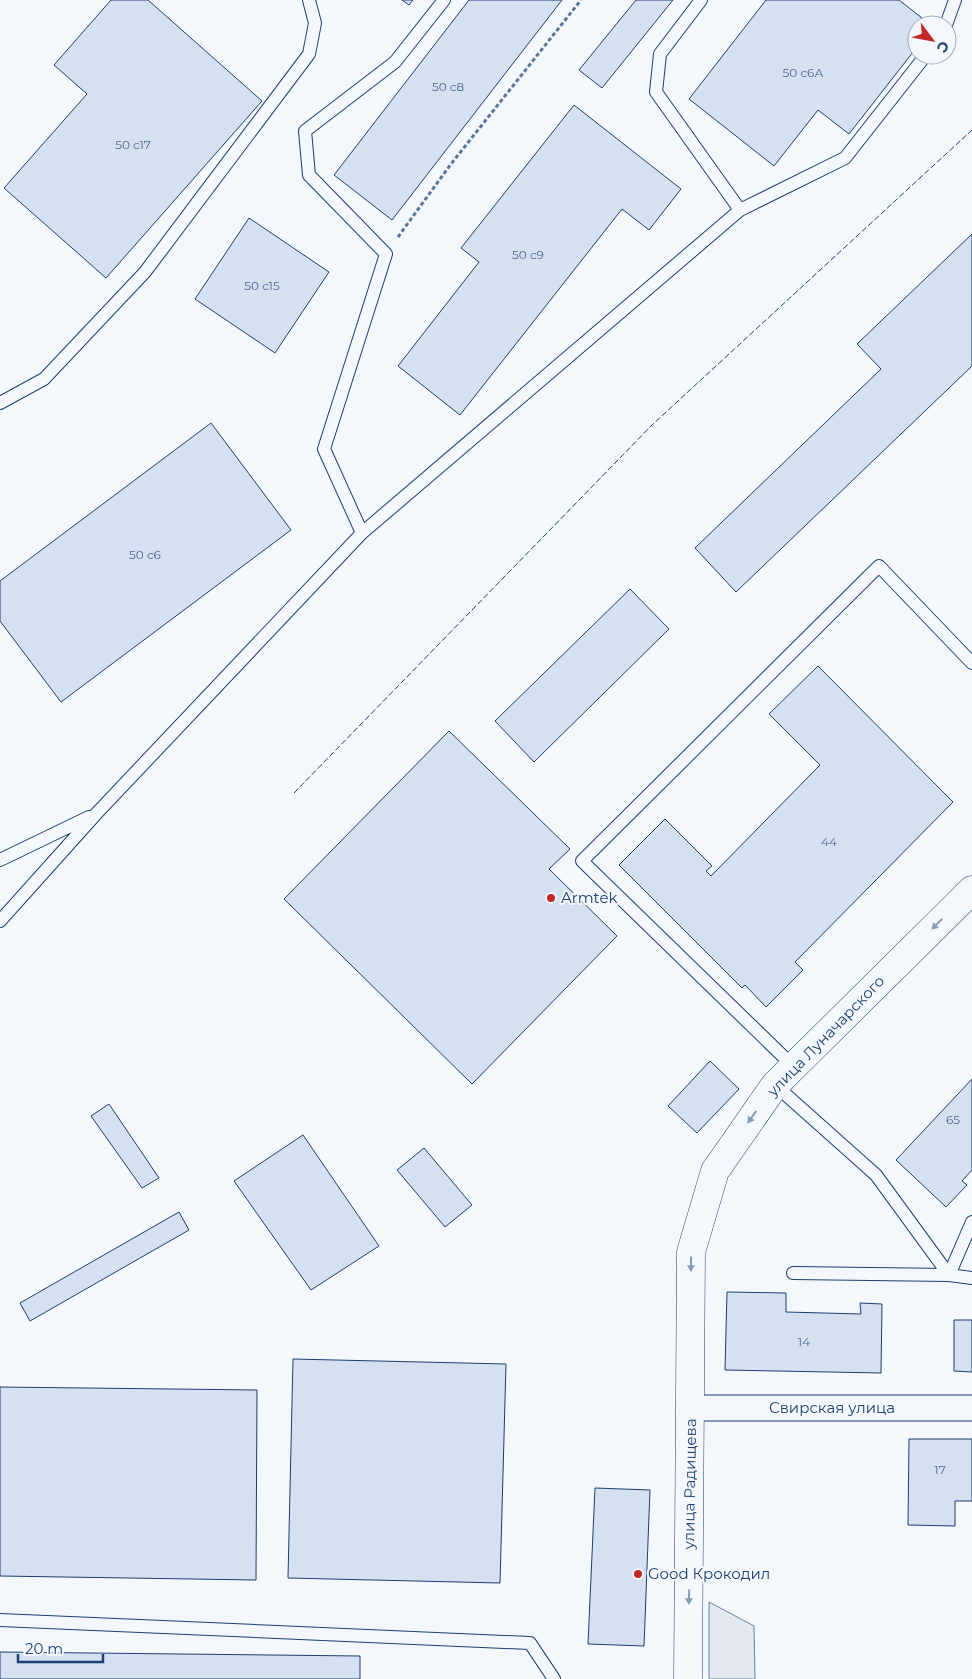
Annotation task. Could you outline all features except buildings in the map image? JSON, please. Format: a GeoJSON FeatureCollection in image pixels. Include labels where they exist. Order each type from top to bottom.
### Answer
{"type":"FeatureCollection","features":[{"type":"Feature","properties":{"kind":"street","name":"улица Луначарского"},"geometry":{"type":"LineString","coordinates":[[691,1408],[691,1252],[714,1171],[784,1076],[972,890]]}},
{"type":"Feature","properties":{"kind":"street","name":"Свирская улица"},"geometry":{"type":"LineString","coordinates":[[691,1408],[972,1408]]}},
{"type":"Feature","properties":{"kind":"street","name":"улица Радищева"},"geometry":{"type":"LineString","coordinates":[[688,1679],[691,1408]]}},
{"type":"Feature","properties":{"kind":"lane"},"geometry":{"type":"LineString","coordinates":[[0,402],[44,379],[144,272],[309,54],[315,23],[309,0]]}},
{"type":"Feature","properties":{"kind":"lane"},"geometry":{"type":"LineString","coordinates":[[362,533],[324,449],[386,254],[309,175],[305,131],[395,62],[444,0]]}},
{"type":"Feature","properties":{"kind":"lane"},"geometry":{"type":"LineString","coordinates":[[701,0],[660,54],[656,92],[740,210]]}},
{"type":"Feature","properties":{"kind":"lane"},"geometry":{"type":"LineString","coordinates":[[948,15],[952,1]]}},
{"type":"Feature","properties":{"kind":"lane"},"geometry":{"type":"LineString","coordinates":[[0,922],[96,814],[362,533],[740,210],[845,158],[918,65]]}},
{"type":"Feature","properties":{"kind":"lane"},"geometry":{"type":"LineString","coordinates":[[949,1275],[876,1175],[582,861],[879,566],[972,663]]}},
{"type":"Feature","properties":{"kind":"lane"},"geometry":{"type":"LineString","coordinates":[[0,860],[96,814]]}},
{"type":"Feature","properties":{"kind":"lane"},"geometry":{"type":"LineString","coordinates":[[949,1275],[972,1222]]}},
{"type":"Feature","properties":{"kind":"lane"},"geometry":{"type":"LineString","coordinates":[[794,1273],[949,1275],[972,1278]]}},
{"type":"Feature","properties":{"kind":"lane"},"geometry":{"type":"LineString","coordinates":[[0,1620],[530,1643],[554,1679]]}},
{"type":"Feature","properties":{"kind":"path"},"geometry":{"type":"LineString","coordinates":[[386,254],[451,164],[581,0]]}},
{"type":"Feature","properties":{"kind":"shaded area"},"geometry":{"type":"Polygon","coordinates":[[[709,1602],[754,1626],[755,1679],[709,1679],[709,1602]]]}},
{"type":"Feature","properties":{"kind":"fence"},"geometry":{"type":"LineString","coordinates":[[294,793],[652,425],[972,130]]}},
{"type":"Feature","properties":{"kind":"place","name":"Armtek"},"geometry":{"type":"Point","coordinates":[551,898]}},
{"type":"Feature","properties":{"kind":"place","name":"Good Крокодил"},"geometry":{"type":"Point","coordinates":[638,1574]}}]}
